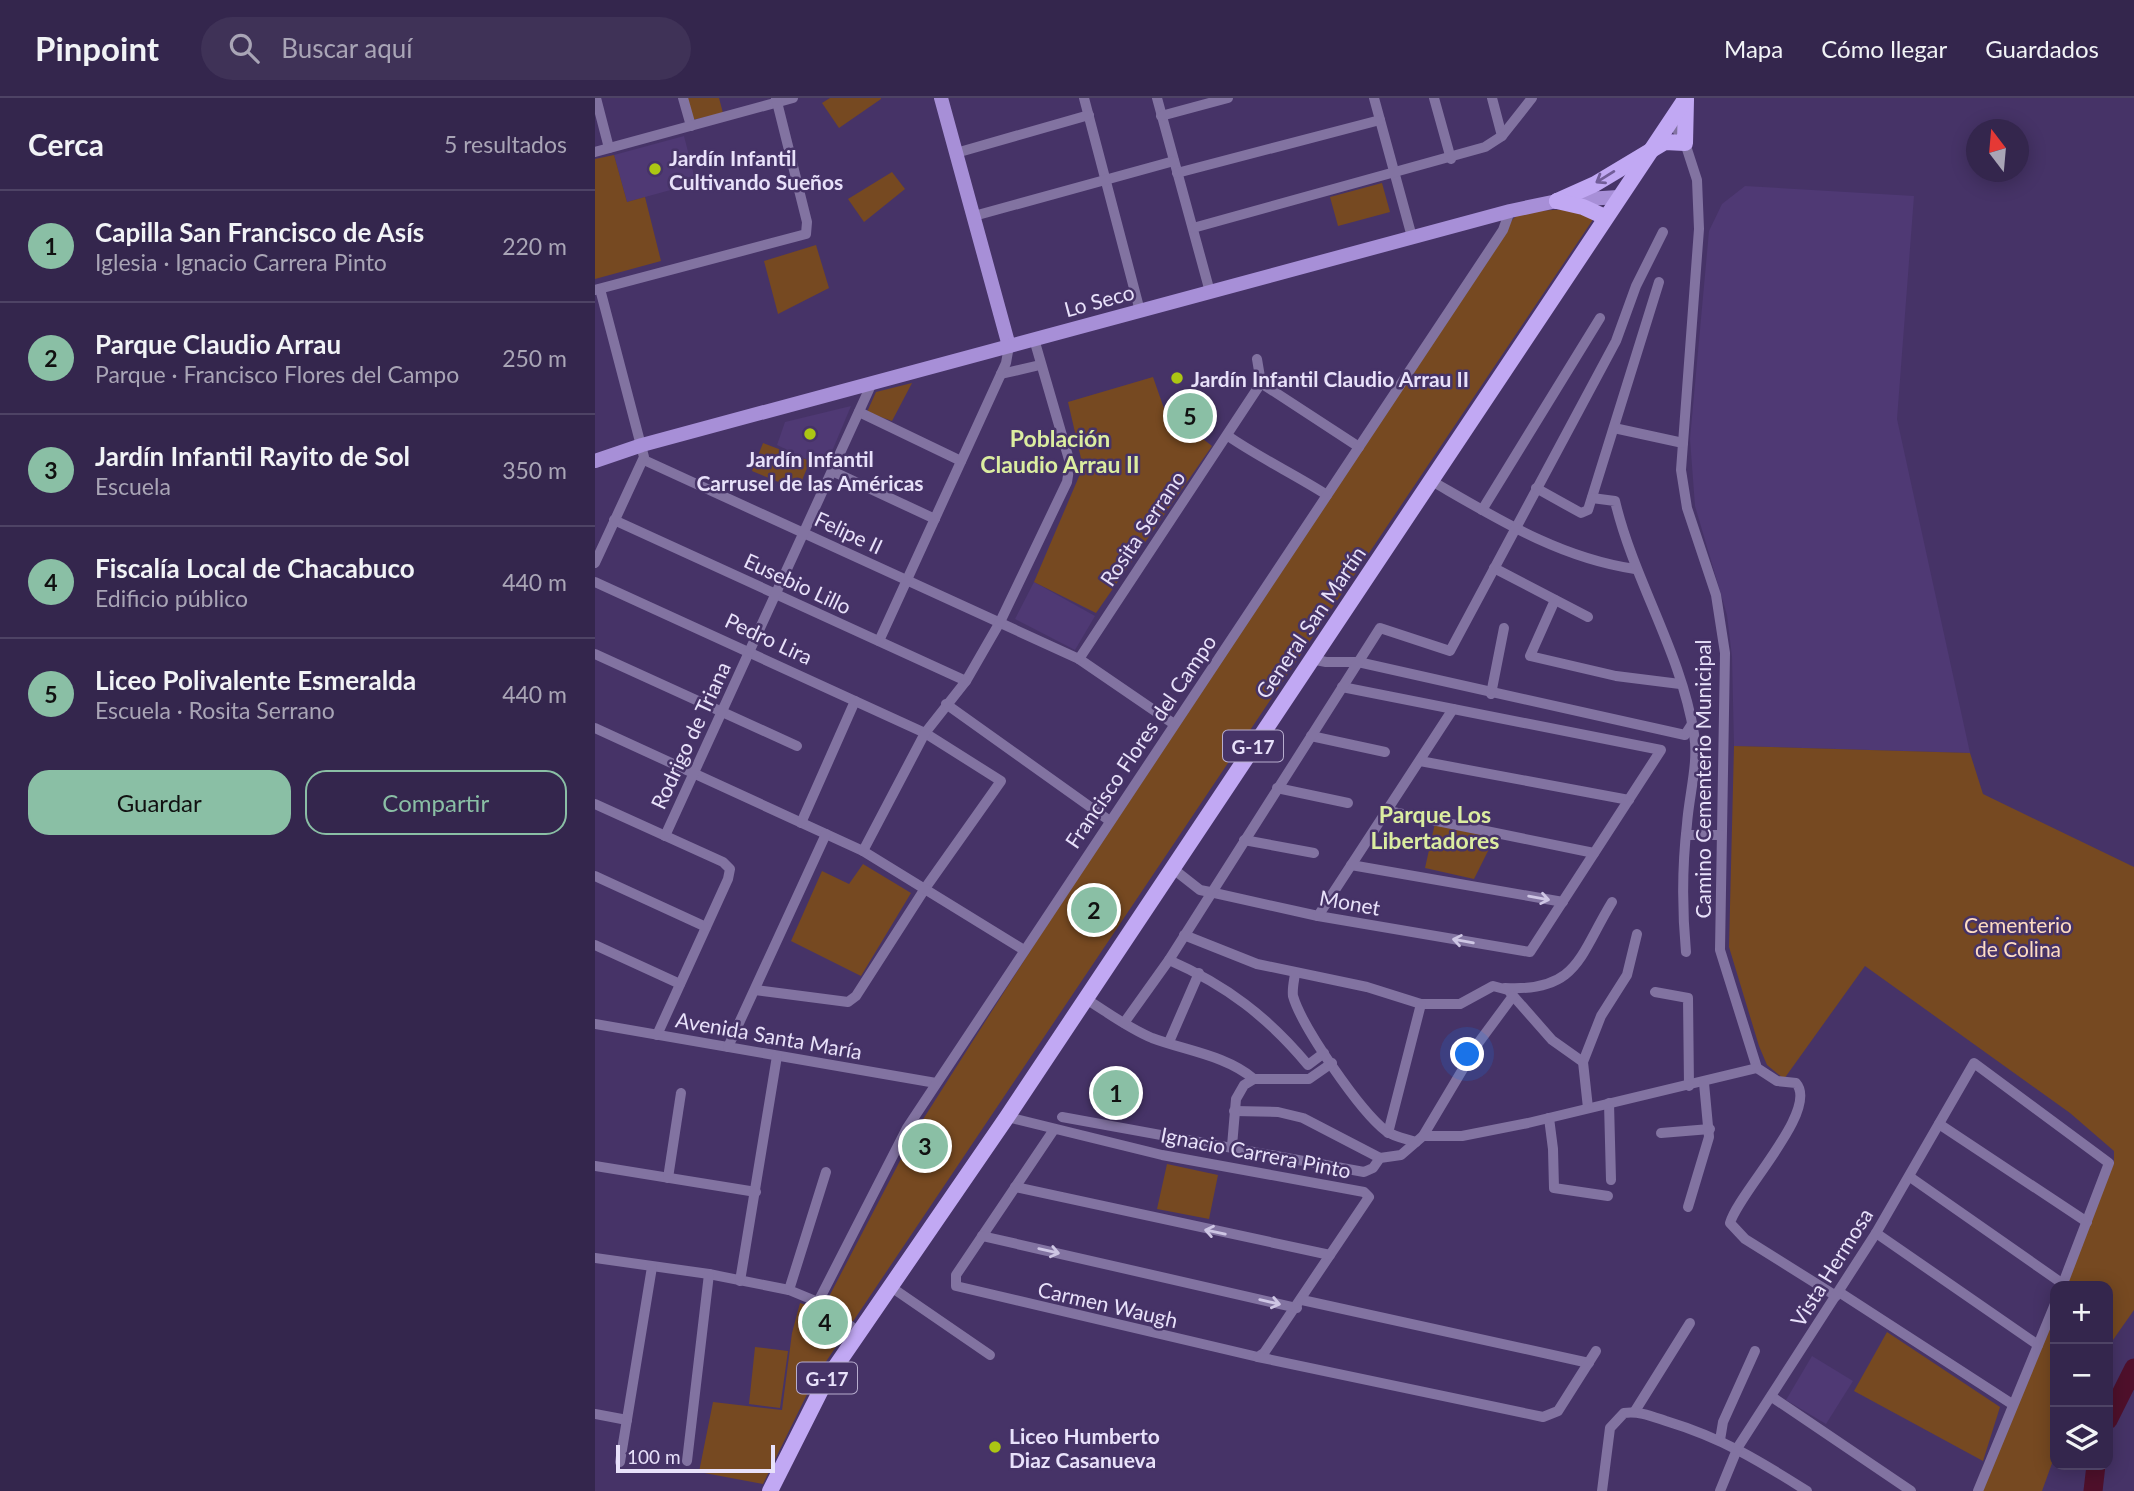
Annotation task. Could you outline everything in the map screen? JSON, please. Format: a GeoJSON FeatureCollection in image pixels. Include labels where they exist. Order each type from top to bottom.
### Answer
{"type":"FeatureCollection","features":[{"type":"Feature","properties":{"kind":"main road"},"geometry":{"type":"LineString","coordinates":[[941,98],[1009,346]]}},
{"type":"Feature","properties":{"kind":"main road"},"geometry":{"type":"LineString","coordinates":[[1557,201],[1595,184],[1651,148],[1665,142],[1685,143],[1686,98]]}},
{"type":"Feature","properties":{"kind":"main road","name":"General San Martín"},"geometry":{"type":"LineString","coordinates":[[770,1491],[825,1382],[1007,1117],[1686,98]]}},
{"type":"Feature","properties":{"kind":"main road","name":"Lo Seco"},"geometry":{"type":"LineString","coordinates":[[595,461],[643,453],[872,383],[1510,211],[1557,201],[1618,197]]}},
{"type":"Feature","properties":{"kind":"main road"},"geometry":{"type":"LineString","coordinates":[[1557,201],[1605,216]]}},
{"type":"Feature","properties":{"kind":"street"},"geometry":{"type":"LineString","coordinates":[[596,98],[609,148]]}},
{"type":"Feature","properties":{"kind":"street"},"geometry":{"type":"LineString","coordinates":[[683,98],[691,126]]}},
{"type":"Feature","properties":{"kind":"street"},"geometry":{"type":"LineString","coordinates":[[595,152],[793,98]]}},
{"type":"Feature","properties":{"kind":"street"},"geometry":{"type":"LineString","coordinates":[[1084,98],[1140,311]]}},
{"type":"Feature","properties":{"kind":"street"},"geometry":{"type":"LineString","coordinates":[[1157,98],[1210,292]]}},
{"type":"Feature","properties":{"kind":"street"},"geometry":{"type":"LineString","coordinates":[[1161,116],[1228,98]]}},
{"type":"Feature","properties":{"kind":"street"},"geometry":{"type":"LineString","coordinates":[[1374,98],[1412,237]]}},
{"type":"Feature","properties":{"kind":"street"},"geometry":{"type":"LineString","coordinates":[[1434,98],[1451,159]]}},
{"type":"Feature","properties":{"kind":"street"},"geometry":{"type":"LineString","coordinates":[[1492,98],[1502,136]]}},
{"type":"Feature","properties":{"kind":"street"},"geometry":{"type":"LineString","coordinates":[[1193,228],[1451,159],[1485,147],[1502,136],[1532,98]]}},
{"type":"Feature","properties":{"kind":"street"},"geometry":{"type":"LineString","coordinates":[[595,563],[643,453],[598,289],[806,234],[807,222],[777,101]]}},
{"type":"Feature","properties":{"kind":"street"},"geometry":{"type":"LineString","coordinates":[[957,153],[1089,115]]}},
{"type":"Feature","properties":{"kind":"street"},"geometry":{"type":"LineString","coordinates":[[1177,173],[1380,120]]}},
{"type":"Feature","properties":{"kind":"street","name":"Camino Cementerio Municipal"},"geometry":{"type":"LineString","coordinates":[[1671,121],[1685,143],[1697,180],[1699,229],[1683,443],[1684,496],[1716,595],[1725,653],[1720,950],[1757,1068]]}},
{"type":"Feature","properties":{"kind":"street"},"geometry":{"type":"LineString","coordinates":[[974,216],[1174,161]]}},
{"type":"Feature","properties":{"kind":"street","name":"Francisco Flores del Campo"},"geometry":{"type":"LineString","coordinates":[[818,1302],[907,1128],[1503,230],[1510,211]]}},
{"type":"Feature","properties":{"kind":"street"},"geometry":{"type":"LineString","coordinates":[[1124,1023],[1169,960],[1380,628],[1450,651],[1616,341],[1636,286],[1663,232]]}},
{"type":"Feature","properties":{"kind":"street"},"geometry":{"type":"LineString","coordinates":[[1537,488],[1582,513],[1588,510],[1659,282]]}},
{"type":"Feature","properties":{"kind":"street"},"geometry":{"type":"LineString","coordinates":[[1482,510],[1600,318]]}},
{"type":"Feature","properties":{"kind":"street"},"geometry":{"type":"LineString","coordinates":[[863,851],[925,733],[966,681],[1000,622],[1067,482],[1070,463],[1034,339]]}},
{"type":"Feature","properties":{"kind":"street"},"geometry":{"type":"LineString","coordinates":[[879,641],[1001,374],[1009,346]]}},
{"type":"Feature","properties":{"kind":"street"},"geometry":{"type":"LineString","coordinates":[[1257,359],[1261,383],[1359,447]]}},
{"type":"Feature","properties":{"kind":"street"},"geometry":{"type":"LineString","coordinates":[[1001,374],[1040,365]]}},
{"type":"Feature","properties":{"kind":"street","name":"Rodrigo de Triana"},"geometry":{"type":"LineString","coordinates":[[665,836],[872,383]]}},
{"type":"Feature","properties":{"kind":"street","name":"Rosita Serrano"},"geometry":{"type":"LineString","coordinates":[[1079,659],[1261,383]]}},
{"type":"Feature","properties":{"kind":"street"},"geometry":{"type":"LineString","coordinates":[[859,412],[961,461]]}},
{"type":"Feature","properties":{"kind":"street"},"geometry":{"type":"LineString","coordinates":[[1614,428],[1683,443]]}},
{"type":"Feature","properties":{"kind":"street"},"geometry":{"type":"LineString","coordinates":[[1228,436],[1266,462],[1286,468],[1327,495]]}},
{"type":"Feature","properties":{"kind":"street","name":"Felipe II"},"geometry":{"type":"LineString","coordinates":[[643,453],[804,533],[1079,659],[1174,724]]}},
{"type":"Feature","properties":{"kind":"street"},"geometry":{"type":"LineString","coordinates":[[832,471],[935,519]]}},
{"type":"Feature","properties":{"kind":"street"},"geometry":{"type":"LineString","coordinates":[[1430,480],[1515,528],[1570,554],[1635,569]]}},
{"type":"Feature","properties":{"kind":"street"},"geometry":{"type":"LineString","coordinates":[[1592,498],[1615,502],[1635,569],[1666,638],[1692,724],[1695,755],[1682,902],[1686,952]]}},
{"type":"Feature","properties":{"kind":"street","name":"Eusebio Lillo"},"geometry":{"type":"LineString","coordinates":[[614,520],[966,681]]}},
{"type":"Feature","properties":{"kind":"street"},"geometry":{"type":"LineString","coordinates":[[1494,568],[1588,617]]}},
{"type":"Feature","properties":{"kind":"street","name":"Pedro Lira"},"geometry":{"type":"LineString","coordinates":[[595,582],[925,733],[1001,781],[926,887]]}},
{"type":"Feature","properties":{"kind":"street"},"geometry":{"type":"LineString","coordinates":[[1555,600],[1529,656],[1616,676],[1680,684]]}},
{"type":"Feature","properties":{"kind":"street"},"geometry":{"type":"LineString","coordinates":[[1491,694],[1504,628]]}},
{"type":"Feature","properties":{"kind":"street"},"geometry":{"type":"LineString","coordinates":[[595,654],[797,746]]}},
{"type":"Feature","properties":{"kind":"street"},"geometry":{"type":"LineString","coordinates":[[1311,659],[1358,662],[1491,694],[1685,735],[1692,724]]}},
{"type":"Feature","properties":{"kind":"street"},"geometry":{"type":"LineString","coordinates":[[1342,687],[1661,750],[1563,902],[1351,865]]}},
{"type":"Feature","properties":{"kind":"street"},"geometry":{"type":"LineString","coordinates":[[801,823],[855,701]]}},
{"type":"Feature","properties":{"kind":"street"},"geometry":{"type":"LineString","coordinates":[[946,704],[1110,821]]}},
{"type":"Feature","properties":{"kind":"street"},"geometry":{"type":"LineString","coordinates":[[1318,916],[1453,709]]}},
{"type":"Feature","properties":{"kind":"street"},"geometry":{"type":"LineString","coordinates":[[595,728],[863,851],[926,887],[1024,950]]}},
{"type":"Feature","properties":{"kind":"street"},"geometry":{"type":"LineString","coordinates":[[1311,736],[1385,752]]}},
{"type":"Feature","properties":{"kind":"street"},"geometry":{"type":"LineString","coordinates":[[1420,761],[1629,800]]}},
{"type":"Feature","properties":{"kind":"street"},"geometry":{"type":"LineString","coordinates":[[1277,788],[1348,803]]}},
{"type":"Feature","properties":{"kind":"street"},"geometry":{"type":"LineString","coordinates":[[595,804],[723,862],[730,869],[657,1035]]}},
{"type":"Feature","properties":{"kind":"street"},"geometry":{"type":"LineString","coordinates":[[1388,811],[1594,853]]}},
{"type":"Feature","properties":{"kind":"street"},"geometry":{"type":"LineString","coordinates":[[728,1047],[826,834]]}},
{"type":"Feature","properties":{"kind":"street"},"geometry":{"type":"LineString","coordinates":[[1686,835],[1721,835]]}},
{"type":"Feature","properties":{"kind":"street"},"geometry":{"type":"LineString","coordinates":[[1244,840],[1314,853]]}},
{"type":"Feature","properties":{"kind":"street","name":"Monet"},"geometry":{"type":"LineString","coordinates":[[1172,868],[1200,890],[1318,916],[1530,952],[1563,902]]}},
{"type":"Feature","properties":{"kind":"street"},"geometry":{"type":"LineString","coordinates":[[595,876],[706,927]]}},
{"type":"Feature","properties":{"kind":"street"},"geometry":{"type":"LineString","coordinates":[[755,990],[848,1002],[856,996],[926,887]]}},
{"type":"Feature","properties":{"kind":"street"},"geometry":{"type":"LineString","coordinates":[[1184,935],[1235,957],[1295,974],[1367,987],[1421,1004],[1460,1004],[1489,987],[1542,986],[1563,979],[1581,957],[1612,902]]}},
{"type":"Feature","properties":{"kind":"street"},"geometry":{"type":"LineString","coordinates":[[1588,1108],[1583,1062],[1601,1016],[1631,965],[1637,934]]}},
{"type":"Feature","properties":{"kind":"street"},"geometry":{"type":"LineString","coordinates":[[595,945],[680,984]]}},
{"type":"Feature","properties":{"kind":"street"},"geometry":{"type":"LineString","coordinates":[[1169,960],[1199,973],[1260,1013],[1308,1065],[1324,1053]]}},
{"type":"Feature","properties":{"kind":"street"},"geometry":{"type":"LineString","coordinates":[[1169,1042],[1199,973]]}},
{"type":"Feature","properties":{"kind":"street"},"geometry":{"type":"LineString","coordinates":[[1295,974],[1294,999],[1324,1053],[1362,1106],[1388,1133],[1420,1139],[1462,1136],[1705,1083],[1757,1068],[1777,1081],[1796,1083],[1801,1090],[1802,1102],[1780,1143],[1738,1204],[1730,1223],[1745,1239],[2012,1404]]}},
{"type":"Feature","properties":{"kind":"street"},"geometry":{"type":"LineString","coordinates":[[1504,988],[1552,1040],[1583,1062]]}},
{"type":"Feature","properties":{"kind":"street"},"geometry":{"type":"LineString","coordinates":[[1655,992],[1688,998],[1689,1086]]}},
{"type":"Feature","properties":{"kind":"street"},"geometry":{"type":"LineString","coordinates":[[1234,1111],[1278,1112],[1303,1118],[1380,1157],[1401,1155],[1420,1139],[1479,1042],[1513,996]]}},
{"type":"Feature","properties":{"kind":"street"},"geometry":{"type":"LineString","coordinates":[[1086,999],[1124,1023],[1241,1069],[1254,1079],[1303,1080],[1332,1063]]}},
{"type":"Feature","properties":{"kind":"street"},"geometry":{"type":"LineString","coordinates":[[1388,1133],[1421,1004]]}},
{"type":"Feature","properties":{"kind":"street","name":"Avenida Santa María"},"geometry":{"type":"LineString","coordinates":[[595,1024],[936,1083]]}},
{"type":"Feature","properties":{"kind":"street"},"geometry":{"type":"LineString","coordinates":[[740,1281],[778,1056]]}},
{"type":"Feature","properties":{"kind":"street","name":"Vista Hermosa"},"geometry":{"type":"LineString","coordinates":[[1720,1491],[1738,1447],[1876,1233],[1974,1063],[2109,1163],[2087,1222]]}},
{"type":"Feature","properties":{"kind":"street"},"geometry":{"type":"LineString","coordinates":[[1232,1146],[1238,1094],[1254,1079]]}},
{"type":"Feature","properties":{"kind":"street"},"geometry":{"type":"LineString","coordinates":[[1688,1208],[1710,1129],[1705,1083]]}},
{"type":"Feature","properties":{"kind":"street"},"geometry":{"type":"LineString","coordinates":[[669,1178],[681,1093]]}},
{"type":"Feature","properties":{"kind":"street"},"geometry":{"type":"LineString","coordinates":[[1609,1103],[1611,1180]]}},
{"type":"Feature","properties":{"kind":"street","name":"Ignacio Carrera Pinto"},"geometry":{"type":"LineString","coordinates":[[1007,1117],[1162,1155],[1364,1192],[1369,1195],[1367,1202],[1330,1255]]}},
{"type":"Feature","properties":{"kind":"street"},"geometry":{"type":"LineString","coordinates":[[1062,1117],[1172,1139],[1232,1146],[1359,1172],[1373,1168],[1380,1157]]}},
{"type":"Feature","properties":{"kind":"street"},"geometry":{"type":"LineString","coordinates":[[1549,1118],[1554,1188],[1608,1196]]}},
{"type":"Feature","properties":{"kind":"street"},"geometry":{"type":"LineString","coordinates":[[1939,1124],[2087,1222],[2065,1281]]}},
{"type":"Feature","properties":{"kind":"street"},"geometry":{"type":"LineString","coordinates":[[1661,1133],[1710,1129]]}},
{"type":"Feature","properties":{"kind":"street"},"geometry":{"type":"LineString","coordinates":[[1053,1130],[982,1236],[1589,1363]]}},
{"type":"Feature","properties":{"kind":"street"},"geometry":{"type":"LineString","coordinates":[[595,1166],[756,1192]]}},
{"type":"Feature","properties":{"kind":"street"},"geometry":{"type":"LineString","coordinates":[[789,1290],[826,1172]]}},
{"type":"Feature","properties":{"kind":"street"},"geometry":{"type":"LineString","coordinates":[[1910,1177],[2057,1281]]}},
{"type":"Feature","properties":{"kind":"street"},"geometry":{"type":"LineString","coordinates":[[1015,1187],[1330,1255],[1300,1304],[1261,1355],[1543,1417],[1558,1410],[1596,1351]]}},
{"type":"Feature","properties":{"kind":"street"},"geometry":{"type":"LineString","coordinates":[[1876,1233],[2038,1345]]}},
{"type":"Feature","properties":{"kind":"street","name":"Carmen Waugh"},"geometry":{"type":"LineString","coordinates":[[982,1236],[956,1275],[954,1283],[961,1289],[1261,1355]]}},
{"type":"Feature","properties":{"kind":"street"},"geometry":{"type":"LineString","coordinates":[[595,1258],[709,1274],[789,1290],[818,1302],[860,1333]]}},
{"type":"Feature","properties":{"kind":"street"},"geometry":{"type":"LineString","coordinates":[[620,1462],[652,1267]]}},
{"type":"Feature","properties":{"kind":"street"},"geometry":{"type":"LineString","coordinates":[[687,1461],[709,1274]]}},
{"type":"Feature","properties":{"kind":"street"},"geometry":{"type":"LineString","coordinates":[[891,1287],[990,1355]]}},
{"type":"Feature","properties":{"kind":"street"},"geometry":{"type":"LineString","coordinates":[[1978,1491],[2050,1316]]}},
{"type":"Feature","properties":{"kind":"street"},"geometry":{"type":"LineString","coordinates":[[1635,1411],[1690,1323]]}},
{"type":"Feature","properties":{"kind":"street"},"geometry":{"type":"LineString","coordinates":[[1720,1440],[1723,1422],[1755,1351]]}},
{"type":"Feature","properties":{"kind":"street"},"geometry":{"type":"LineString","coordinates":[[1772,1397],[1911,1491]]}},
{"type":"Feature","properties":{"kind":"street"},"geometry":{"type":"LineString","coordinates":[[1602,1491],[1610,1428],[1624,1413],[1635,1411],[1738,1447],[1807,1491]]}},
{"type":"Feature","properties":{"kind":"street"},"geometry":{"type":"LineString","coordinates":[[595,1414],[627,1420]]}},
{"type":"Feature","properties":{"kind":"shaded area","name":"Jardín Infantil Cultivando Sueños"},"geometry":{"type":"Polygon","coordinates":[[[684,136],[696,183],[627,202],[614,155],[684,136]]]}},
{"type":"Feature","properties":{"kind":"shaded area"},"geometry":{"type":"Polygon","coordinates":[[[1745,186],[1914,196],[1897,419],[1970,753],[1734,746],[1732,657],[1727,615],[1695,506],[1690,439],[1709,231],[1722,204],[1745,186]]]}},
{"type":"Feature","properties":{"kind":"shaded area","name":"Jardín Infantil Carrusel de las Américas"},"geometry":{"type":"Polygon","coordinates":[[[851,406],[825,468],[777,445],[785,422],[851,406]]]}},
{"type":"Feature","properties":{"kind":"shaded area"},"geometry":{"type":"Polygon","coordinates":[[[1034,582],[1095,616],[1075,650],[1015,619],[1034,582]]]}},
{"type":"Feature","properties":{"kind":"shaded area"},"geometry":{"type":"Polygon","coordinates":[[[1812,1356],[1853,1381],[1826,1424],[1786,1400],[1812,1356]]]}},
{"type":"Feature","properties":{"kind":"green space"},"geometry":{"type":"Polygon","coordinates":[[[687,98],[719,98],[723,113],[692,120],[687,98]]]}},
{"type":"Feature","properties":{"kind":"green space"},"geometry":{"type":"Polygon","coordinates":[[[830,98],[881,99],[839,128],[822,103],[830,98]]]}},
{"type":"Feature","properties":{"kind":"green space"},"geometry":{"type":"Polygon","coordinates":[[[614,155],[627,202],[645,197],[661,261],[595,279],[595,159],[614,155]]]}},
{"type":"Feature","properties":{"kind":"green space"},"geometry":{"type":"Polygon","coordinates":[[[892,172],[905,189],[864,222],[848,199],[892,172]]]}},
{"type":"Feature","properties":{"kind":"green space"},"geometry":{"type":"Polygon","coordinates":[[[1382,183],[1390,212],[1338,226],[1330,197],[1382,183]]]}},
{"type":"Feature","properties":{"kind":"green space"},"geometry":{"type":"Polygon","coordinates":[[[1570,209],[1593,215],[1592,221],[815,1378],[763,1484],[699,1472],[713,1402],[782,1410],[792,1333],[800,1303],[822,1310],[915,1132],[1165,739],[1513,219],[1521,212],[1570,209]]]}},
{"type":"Feature","properties":{"kind":"green space"},"geometry":{"type":"Polygon","coordinates":[[[816,245],[829,288],[778,314],[764,261],[816,245]]]}},
{"type":"Feature","properties":{"kind":"green space"},"geometry":{"type":"Polygon","coordinates":[[[1153,377],[1174,437],[1194,432],[1212,446],[1096,613],[1034,582],[1083,467],[1068,402],[1153,377]]]}},
{"type":"Feature","properties":{"kind":"green space"},"geometry":{"type":"Polygon","coordinates":[[[912,383],[892,421],[867,412],[876,392],[912,383]]]}},
{"type":"Feature","properties":{"kind":"green space"},"geometry":{"type":"Polygon","coordinates":[[[763,443],[810,461],[798,490],[752,471],[763,443]]]}},
{"type":"Feature","properties":{"kind":"green space","name":"Cementerio de Colina"},"geometry":{"type":"Polygon","coordinates":[[[1734,746],[1970,753],[1983,794],[2134,867],[2134,1310],[2113,1340],[2113,1281],[2065,1281],[2114,1163],[2114,1151],[2070,1113],[1865,966],[1784,1079],[1767,1065],[1759,1046],[1729,947],[1734,746]]]}},
{"type":"Feature","properties":{"kind":"green space"},"geometry":{"type":"Polygon","coordinates":[[[1435,823],[1495,837],[1474,879],[1425,868],[1435,823]]]}},
{"type":"Feature","properties":{"kind":"green space"},"geometry":{"type":"Polygon","coordinates":[[[863,864],[911,893],[861,976],[791,941],[822,871],[849,884],[863,864]]]}},
{"type":"Feature","properties":{"kind":"green space"},"geometry":{"type":"Polygon","coordinates":[[[1167,1164],[1218,1175],[1209,1219],[1157,1209],[1167,1164]]]}},
{"type":"Feature","properties":{"kind":"green space"},"geometry":{"type":"Polygon","coordinates":[[[2050,1318],[2050,1469],[2042,1491],[1980,1491],[2050,1318]]]}},
{"type":"Feature","properties":{"kind":"green space"},"geometry":{"type":"Polygon","coordinates":[[[1887,1332],[2000,1407],[1983,1461],[1854,1391],[1887,1332]]]}},
{"type":"Feature","properties":{"kind":"green space"},"geometry":{"type":"Polygon","coordinates":[[[755,1347],[788,1351],[780,1408],[749,1404],[755,1347]]]}},
{"type":"Feature","properties":{"kind":"waterway"},"geometry":{"type":"LineString","coordinates":[[2113,1410],[2134,1368]]}},
{"type":"Feature","properties":{"kind":"waterway"},"geometry":{"type":"LineString","coordinates":[[2093,1491],[2095,1470]]}},
{"type":"Feature","properties":{"kind":"place","name":"Jardín Infantil Cultivando Sueños"},"geometry":{"type":"Point","coordinates":[655,169]}},
{"type":"Feature","properties":{"kind":"place","name":"Jardín Infantil Claudio Arrau II"},"geometry":{"type":"Point","coordinates":[1177,378]}},
{"type":"Feature","properties":{"kind":"place","name":"Liceo Polivalente Esmeralda"},"geometry":{"type":"Point","coordinates":[1190,416]}},
{"type":"Feature","properties":{"kind":"place","name":"Jardín Infantil Carrusel de las Américas"},"geometry":{"type":"Point","coordinates":[810,434]}},
{"type":"Feature","properties":{"kind":"place","name":"Parque Claudio Arrau"},"geometry":{"type":"Point","coordinates":[1094,910]}},
{"type":"Feature","properties":{"kind":"place","name":"Capilla San Francisco de Asís"},"geometry":{"type":"Point","coordinates":[1116,1093]}},
{"type":"Feature","properties":{"kind":"place","name":"Jardín Infantil Rayito de Sol"},"geometry":{"type":"Point","coordinates":[925,1146]}},
{"type":"Feature","properties":{"kind":"place","name":"Fiscalía Local de Chacabuco"},"geometry":{"type":"Point","coordinates":[825,1322]}},
{"type":"Feature","properties":{"kind":"place","name":"Liceo Humberto Diaz Casanueva"},"geometry":{"type":"Point","coordinates":[995,1447]}},
{"type":"Feature","properties":{"kind":"district","name":"Población Claudio Arrau II"},"geometry":{"type":"Point","coordinates":[1060,451]}},
{"type":"Feature","properties":{"kind":"district","name":"Parque Los Libertadores"},"geometry":{"type":"Point","coordinates":[1435,827]}}]}
